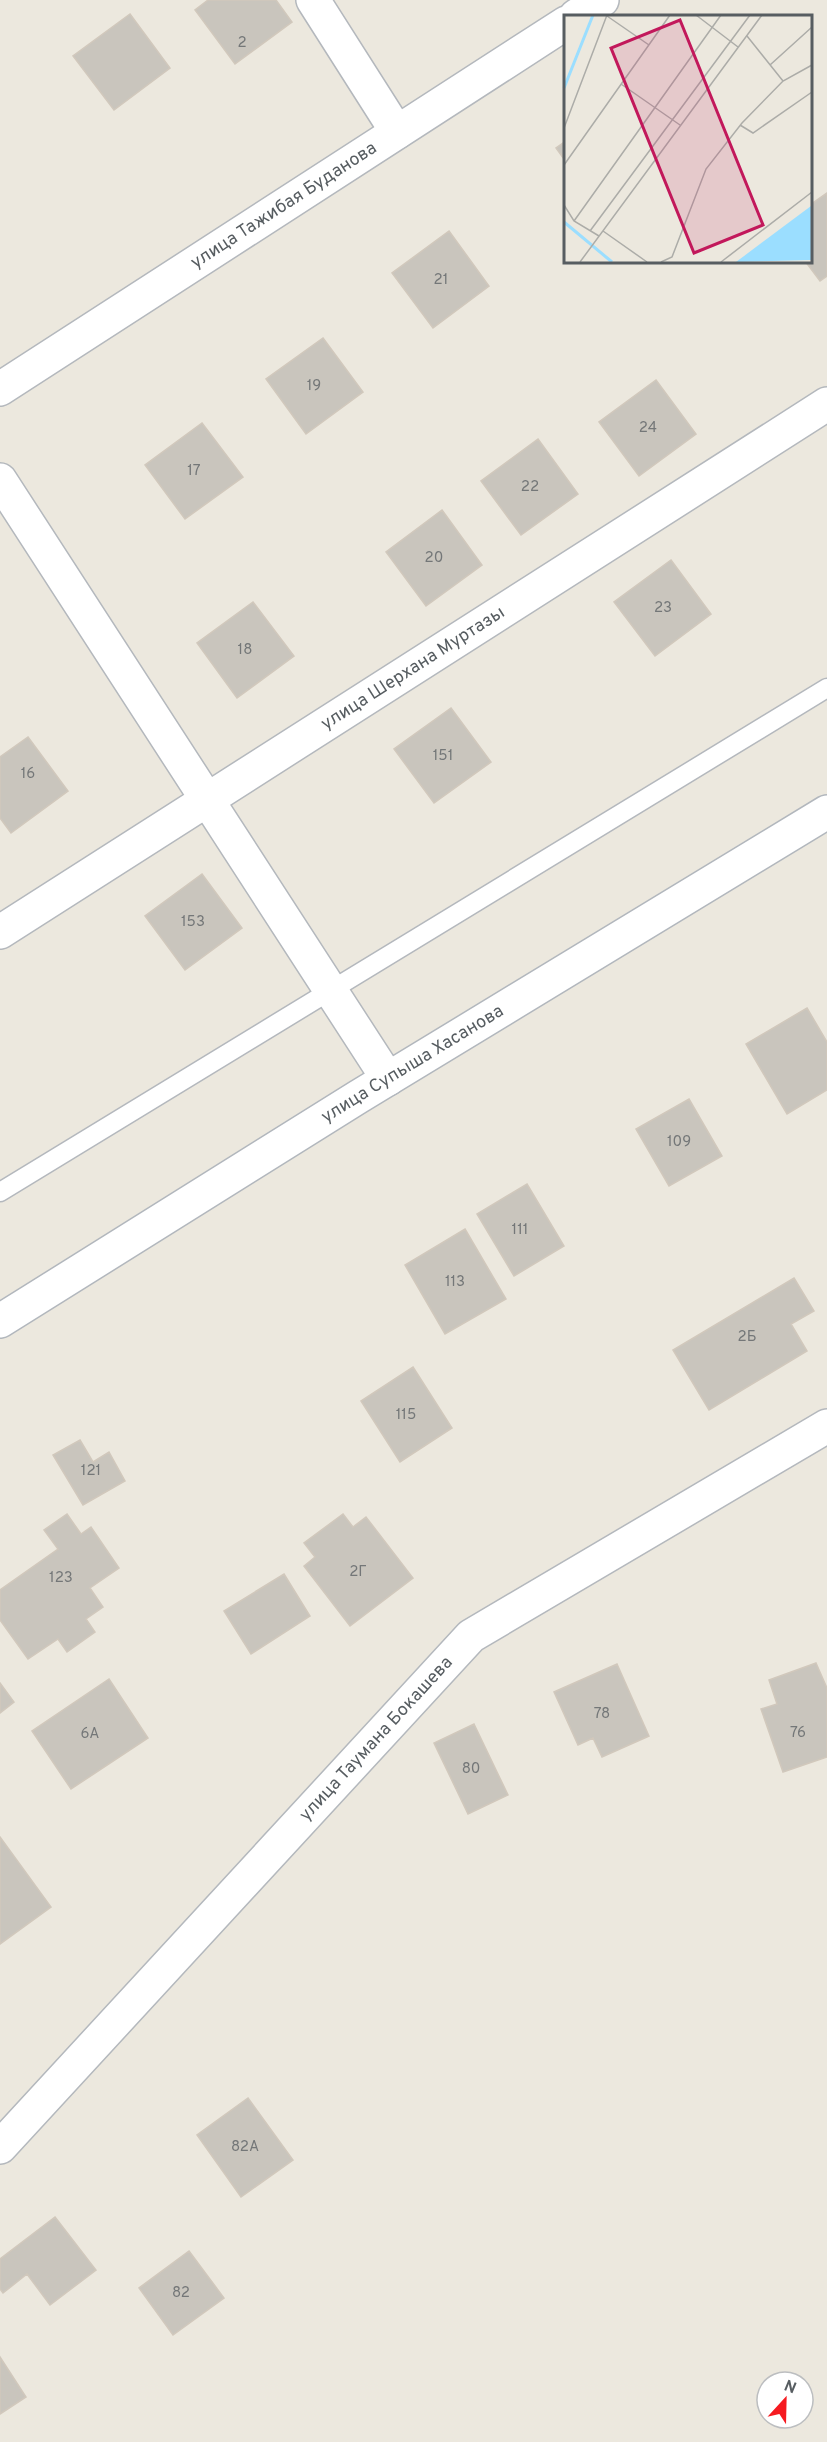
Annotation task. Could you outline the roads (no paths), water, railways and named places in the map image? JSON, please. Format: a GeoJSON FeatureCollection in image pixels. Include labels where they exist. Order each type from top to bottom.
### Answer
{"type":"FeatureCollection","features":[{"type":"Feature","properties":{"kind":"street"},"geometry":{"type":"LineString","coordinates":[[313,0],[397,132]]}},
{"type":"Feature","properties":{"kind":"street"},"geometry":{"type":"LineString","coordinates":[[578,15],[602,0]]}},
{"type":"Feature","properties":{"kind":"street","name":"улица Тажибая Буданова"},"geometry":{"type":"LineString","coordinates":[[0,389],[564,24]]}},
{"type":"Feature","properties":{"kind":"street","name":"улица Шерхана Муртазы"},"geometry":{"type":"LineString","coordinates":[[0,932],[827,404]]}},
{"type":"Feature","properties":{"kind":"street"},"geometry":{"type":"LineString","coordinates":[[0,480],[388,1079]]}},
{"type":"Feature","properties":{"kind":"street","name":"улица Супыша Хасанова"},"geometry":{"type":"LineString","coordinates":[[0,1321],[388,1079],[827,812]]}},
{"type":"Feature","properties":{"kind":"street","name":"улица Таумана Бокашева"},"geometry":{"type":"LineString","coordinates":[[0,2146],[471,1636],[827,1426]]}},
{"type":"Feature","properties":{"kind":"lane"},"geometry":{"type":"LineString","coordinates":[[0,1192],[827,688]]}}]}
